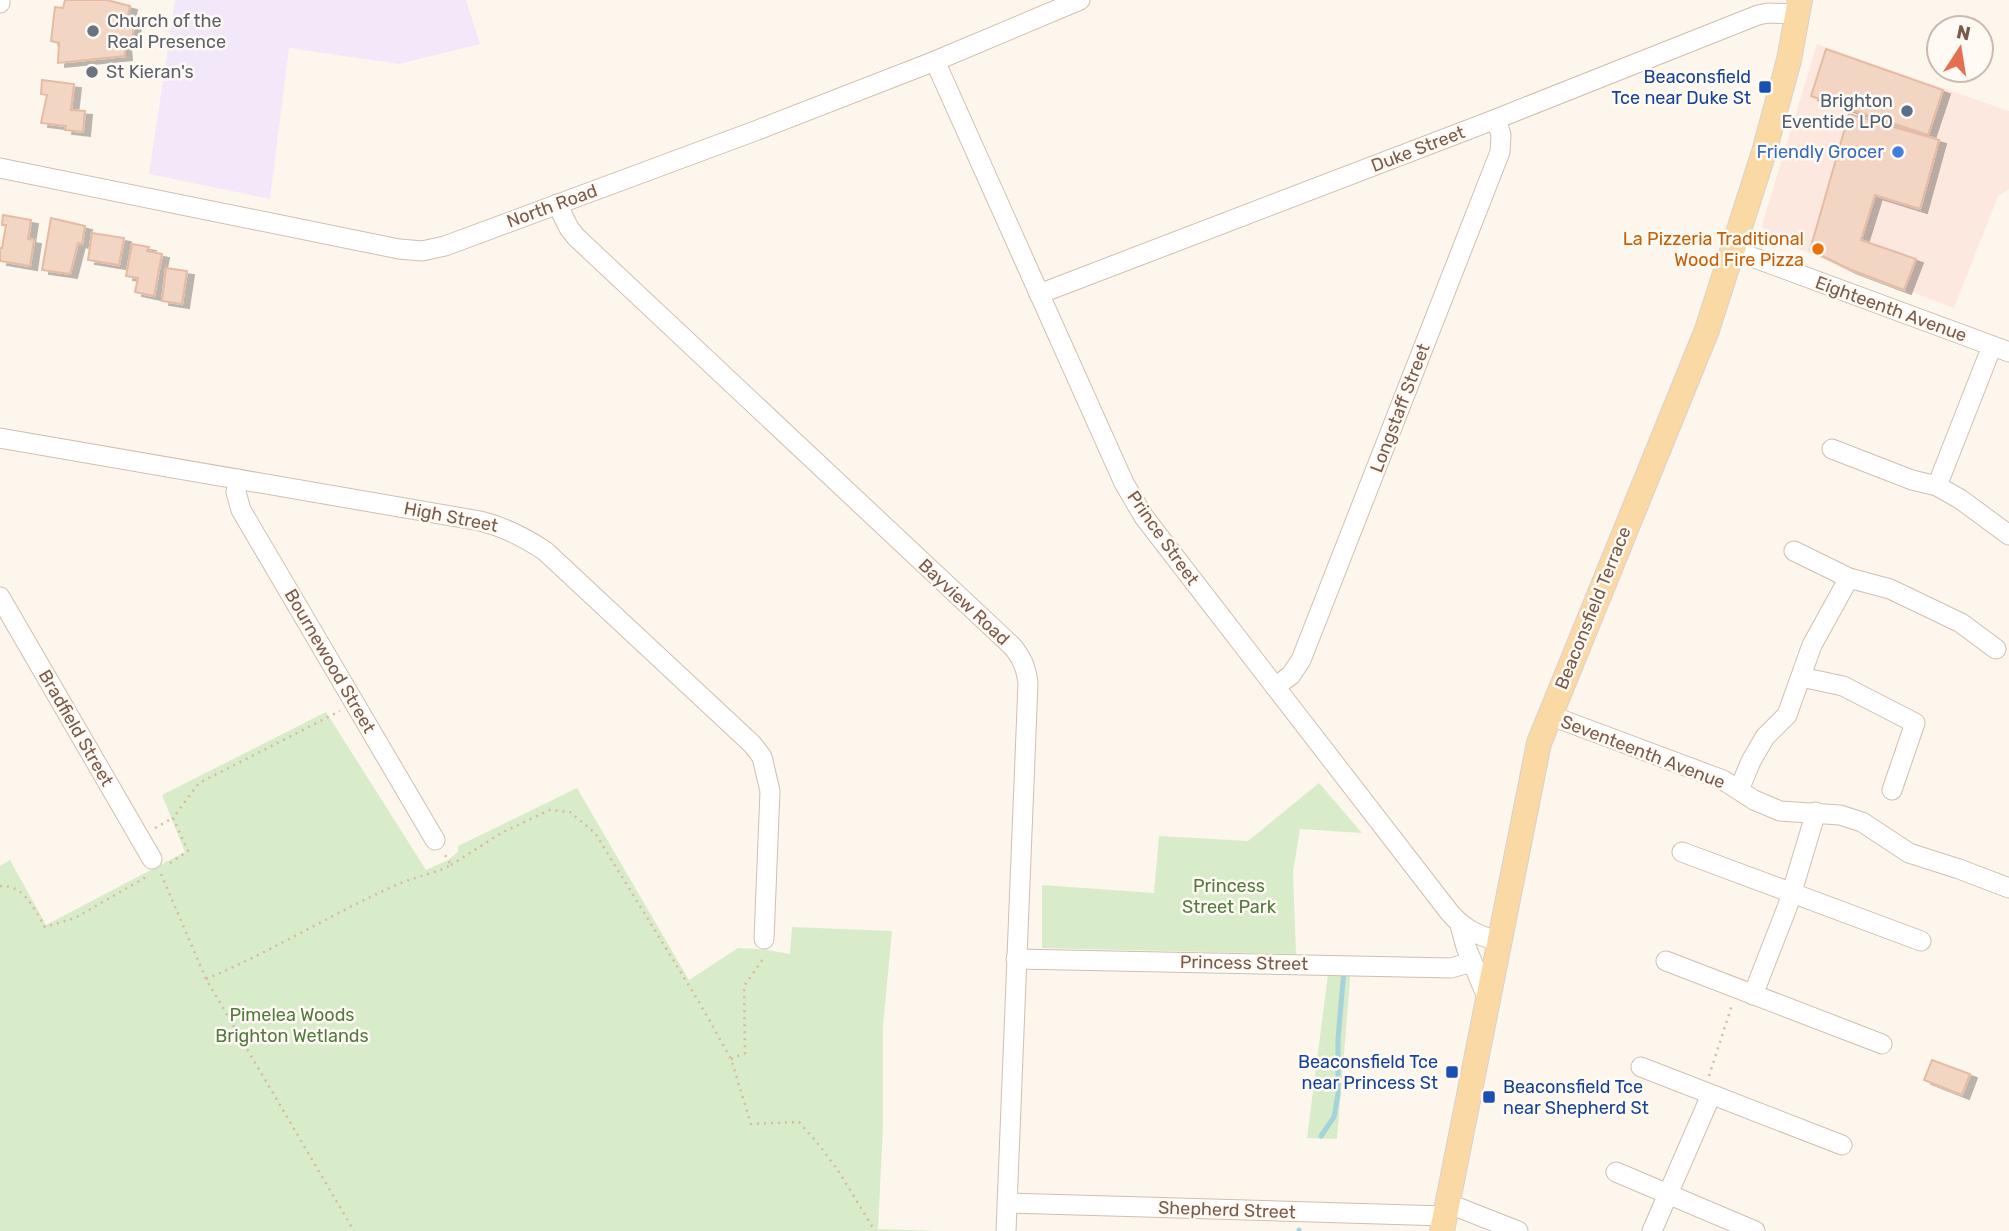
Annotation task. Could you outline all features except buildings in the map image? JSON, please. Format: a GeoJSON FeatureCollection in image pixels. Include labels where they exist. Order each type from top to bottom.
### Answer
{"type":"FeatureCollection","features":[{"type":"Feature","properties":{"kind":"main road","name":"Beaconsfield Terrace"},"geometry":{"type":"LineString","coordinates":[[1445,1217],[1539,743],[1707,330],[1764,152],[1789,60],[1799,7]]}},
{"type":"Feature","properties":{"kind":"street","name":"North Road"},"geometry":{"type":"LineString","coordinates":[[0,168],[411,251],[445,246],[755,131],[935,61],[1080,0]]}},
{"type":"Feature","properties":{"kind":"street","name":"Duke Street"},"geometry":{"type":"LineString","coordinates":[[1039,294],[1496,119],[1758,15],[1799,7]]}},
{"type":"Feature","properties":{"kind":"street","name":"Prince Street"},"geometry":{"type":"LineString","coordinates":[[935,61],[1124,483],[1144,517],[1460,925],[1487,997]]}},
{"type":"Feature","properties":{"kind":"street","name":"Longstaff Street"},"geometry":{"type":"LineString","coordinates":[[1275,687],[1291,675],[1301,660],[1500,152],[1501,135],[1496,119]]}},
{"type":"Feature","properties":{"kind":"street","name":"Bayview Road"},"geometry":{"type":"LineString","coordinates":[[557,204],[576,237],[1020,655],[1026,668],[1028,683],[1006,1231]]}},
{"type":"Feature","properties":{"kind":"street","name":"Eighteenth Avenue"},"geometry":{"type":"LineString","coordinates":[[1733,250],[2001,349]]}},
{"type":"Feature","properties":{"kind":"street"},"geometry":{"type":"LineString","coordinates":[[1937,486],[1957,437],[2001,349]]}},
{"type":"Feature","properties":{"kind":"street","name":"High Street"},"geometry":{"type":"LineString","coordinates":[[0,438],[480,521],[502,526],[523,536],[545,551],[752,744],[762,757],[770,791],[764,939]]}},
{"type":"Feature","properties":{"kind":"street"},"geometry":{"type":"LineString","coordinates":[[1832,449],[1912,480],[1937,486],[1960,499],[2009,535]]}},
{"type":"Feature","properties":{"kind":"street","name":"Bournewood Street"},"geometry":{"type":"LineString","coordinates":[[238,479],[236,492],[242,510],[435,840]]}},
{"type":"Feature","properties":{"kind":"street"},"geometry":{"type":"LineString","coordinates":[[1794,551],[1849,578],[1902,594],[1961,623],[1996,649]]}},
{"type":"Feature","properties":{"kind":"street"},"geometry":{"type":"LineString","coordinates":[[1739,790],[1765,737],[1787,715],[1812,645],[1849,578]]}},
{"type":"Feature","properties":{"kind":"street","name":"Bradfield Street"},"geometry":{"type":"LineString","coordinates":[[0,597],[156,865]]}},
{"type":"Feature","properties":{"kind":"street"},"geometry":{"type":"LineString","coordinates":[[1801,677],[1843,686],[1915,723],[1892,790]]}},
{"type":"Feature","properties":{"kind":"street","name":"Seventeenth Avenue"},"geometry":{"type":"LineString","coordinates":[[1549,715],[1723,780],[1754,800],[1780,811],[1840,815],[1862,822],[1909,853],[2009,888]]}},
{"type":"Feature","properties":{"kind":"street"},"geometry":{"type":"LineString","coordinates":[[1744,992],[1791,893],[1816,813]]}},
{"type":"Feature","properties":{"kind":"street"},"geometry":{"type":"LineString","coordinates":[[1682,852],[1921,941]]}},
{"type":"Feature","properties":{"kind":"street","name":"Prince Street"},"geometry":{"type":"LineString","coordinates":[[1460,925],[1483,937],[1499,941]]}},
{"type":"Feature","properties":{"kind":"street","name":"Princess Street"},"geometry":{"type":"LineString","coordinates":[[1016,959],[1451,968],[1472,962]]}},
{"type":"Feature","properties":{"kind":"street"},"geometry":{"type":"LineString","coordinates":[[1666,961],[1882,1044]]}},
{"type":"Feature","properties":{"kind":"street"},"geometry":{"type":"LineString","coordinates":[[1641,1067],[1842,1145]]}},
{"type":"Feature","properties":{"kind":"street"},"geometry":{"type":"LineString","coordinates":[[1652,1231],[1669,1196],[1707,1094]]}},
{"type":"Feature","properties":{"kind":"street"},"geometry":{"type":"LineString","coordinates":[[1616,1172],[1755,1231]]}},
{"type":"Feature","properties":{"kind":"street","name":"Shepherd Street"},"geometry":{"type":"LineString","coordinates":[[1008,1203],[1445,1217],[1518,1231]]}},
{"type":"Feature","properties":{"kind":"path"},"geometry":{"type":"LineString","coordinates":[[0,886],[10,886],[25,894],[45,927],[75,918],[156,865],[188,852],[173,818],[199,783],[355,703]]}},
{"type":"Feature","properties":{"kind":"path"},"geometry":{"type":"LineString","coordinates":[[206,979],[240,965],[397,884],[438,872],[503,832],[550,810],[570,812],[596,833],[699,1002],[731,1059],[751,1124],[799,1122],[839,1172],[875,1231]]}},
{"type":"Feature","properties":{"kind":"path"},"geometry":{"type":"LineString","coordinates":[[435,840],[452,865]]}},
{"type":"Feature","properties":{"kind":"path"},"geometry":{"type":"LineString","coordinates":[[156,865],[206,979],[354,1231]]}},
{"type":"Feature","properties":{"kind":"path"},"geometry":{"type":"LineString","coordinates":[[731,1059],[745,1054],[744,986],[765,957],[767,947],[764,939]]}},
{"type":"Feature","properties":{"kind":"path"},"geometry":{"type":"LineString","coordinates":[[1707,1094],[1724,1035],[1744,992]]}},
{"type":"Feature","properties":{"kind":"shaded area","name":"St Kieran's"},"geometry":{"type":"Polygon","coordinates":[[[175,0],[466,0],[480,44],[399,64],[289,48],[270,199],[149,174],[175,0]]]}},
{"type":"Feature","properties":{"kind":"shaded area"},"geometry":{"type":"Polygon","coordinates":[[[1817,44],[1925,82],[1925,84],[2009,111],[2009,189],[1998,196],[1954,308],[1767,237],[1762,225],[1817,44]]]}},
{"type":"Feature","properties":{"kind":"green space","name":"Pimelea Woods Brighton Wetlands"},"geometry":{"type":"Polygon","coordinates":[[[326,712],[426,870],[448,860],[458,852],[458,846],[577,788],[689,980],[738,948],[790,954],[792,927],[892,931],[883,1026],[883,1126],[878,1229],[939,1231],[0,1231],[0,866],[10,860],[46,925],[185,852],[162,795],[326,712]]]}},
{"type":"Feature","properties":{"kind":"green space","name":"Princess Street Park"},"geometry":{"type":"Polygon","coordinates":[[[1319,783],[1362,833],[1300,829],[1293,872],[1296,954],[1042,948],[1042,885],[1154,893],[1159,836],[1248,841],[1319,783]]]}},
{"type":"Feature","properties":{"kind":"green space"},"geometry":{"type":"Polygon","coordinates":[[[1329,967],[1351,968],[1337,1139],[1307,1138],[1329,967]]]}},
{"type":"Feature","properties":{"kind":"waterway"},"geometry":{"type":"LineString","coordinates":[[1321,1136],[1334,1117],[1338,1094],[1338,1039],[1344,970]]}},
{"type":"Feature","properties":{"kind":"place","name":"Church of the Real Presence"},"geometry":{"type":"Point","coordinates":[93,31]}},
{"type":"Feature","properties":{"kind":"place","name":"St Kieran's"},"geometry":{"type":"Point","coordinates":[92,72]}},
{"type":"Feature","properties":{"kind":"place","name":"Beaconsfield Tce near Duke St"},"geometry":{"type":"Point","coordinates":[1765,87]}},
{"type":"Feature","properties":{"kind":"place","name":"Brighton Eventide LPO"},"geometry":{"type":"Point","coordinates":[1907,111]}},
{"type":"Feature","properties":{"kind":"place","name":"Friendly Grocer"},"geometry":{"type":"Point","coordinates":[1898,152]}},
{"type":"Feature","properties":{"kind":"place","name":"La Pizzeria Traditional Wood Fire Pizza"},"geometry":{"type":"Point","coordinates":[1818,249]}},
{"type":"Feature","properties":{"kind":"place","name":"Beaconsfield Tce near Princess St"},"geometry":{"type":"Point","coordinates":[1452,1072]}},
{"type":"Feature","properties":{"kind":"place","name":"Beaconsfield Tce near Shepherd St"},"geometry":{"type":"Point","coordinates":[1489,1097]}}]}
